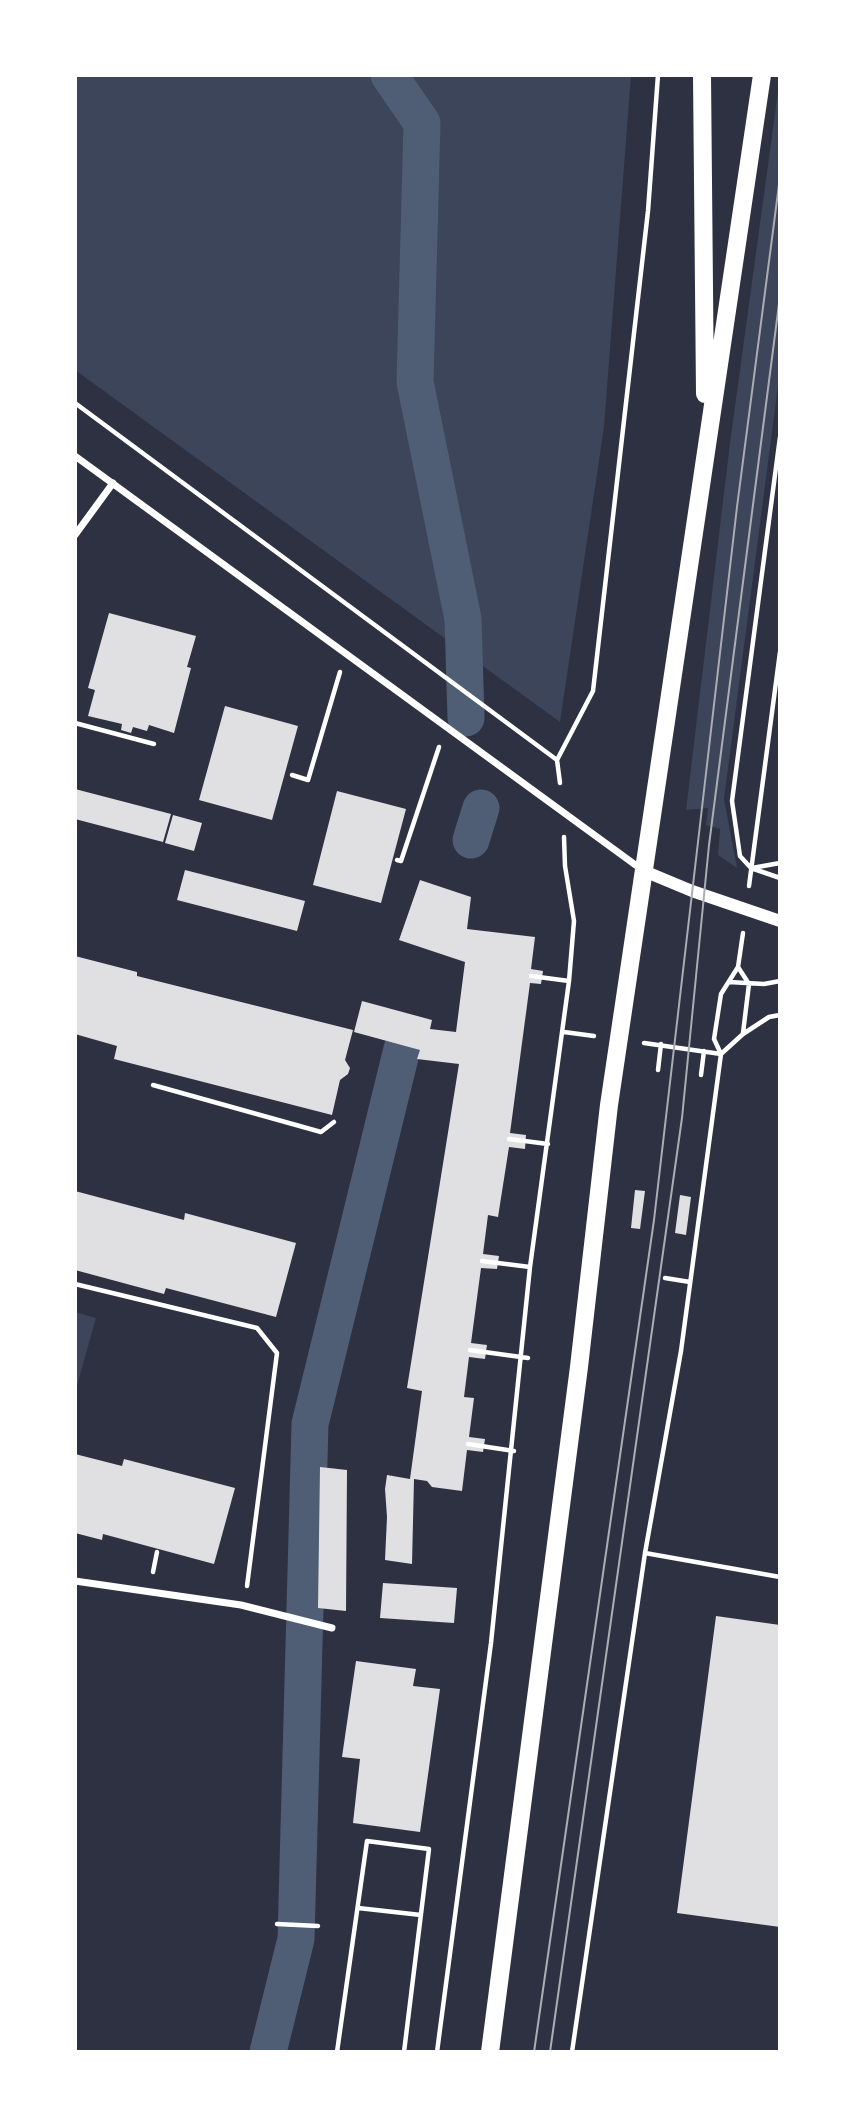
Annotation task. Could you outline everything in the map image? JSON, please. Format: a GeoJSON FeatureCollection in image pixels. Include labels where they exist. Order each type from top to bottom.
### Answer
{"type":"FeatureCollection","features":[{"type":"Feature","properties":{"kind":"main road"},"geometry":{"type":"LineString","coordinates":[[702,75],[706,447]]}},
{"type":"Feature","properties":{"kind":"main road"},"geometry":{"type":"LineString","coordinates":[[490,2052],[592,1270],[609,1105],[762,75]]}},
{"type":"Feature","properties":{"kind":"street"},"geometry":{"type":"LineString","coordinates":[[75,456],[644,872],[780,920]]}},
{"type":"Feature","properties":{"kind":"street"},"geometry":{"type":"LineString","coordinates":[[75,535],[113,483]]}},
{"type":"Feature","properties":{"kind":"street"},"geometry":{"type":"LineString","coordinates":[[75,1580],[294,1616],[329,1626]]}},
{"type":"Feature","properties":{"kind":"path"},"geometry":{"type":"LineString","coordinates":[[437,2052],[514,1451],[520,1357],[530,1267],[569,981],[574,921],[565,866],[564,813],[557,760],[593,691],[646,225],[658,75]]}},
{"type":"Feature","properties":{"kind":"path"},"geometry":{"type":"LineString","coordinates":[[75,403],[557,760]]}},
{"type":"Feature","properties":{"kind":"path"},"geometry":{"type":"LineString","coordinates":[[780,437],[732,801],[740,856],[751,868],[780,878]]}},
{"type":"Feature","properties":{"kind":"path"},"geometry":{"type":"LineString","coordinates":[[751,868],[780,652]]}},
{"type":"Feature","properties":{"kind":"path"},"geometry":{"type":"LineString","coordinates":[[292,775],[307,780],[345,653]]}},
{"type":"Feature","properties":{"kind":"path"},"geometry":{"type":"LineString","coordinates":[[75,723],[154,744]]}},
{"type":"Feature","properties":{"kind":"path"},"geometry":{"type":"LineString","coordinates":[[397,860],[401,861],[446,726]]}},
{"type":"Feature","properties":{"kind":"path"},"geometry":{"type":"LineString","coordinates":[[751,868],[780,863]]}},
{"type":"Feature","properties":{"kind":"path"},"geometry":{"type":"LineString","coordinates":[[572,2052],[645,1553],[691,1282],[721,1054],[714,1039],[721,994],[738,967],[749,984],[743,1034]]}},
{"type":"Feature","properties":{"kind":"path"},"geometry":{"type":"LineString","coordinates":[[531,976],[569,981]]}},
{"type":"Feature","properties":{"kind":"path"},"geometry":{"type":"LineString","coordinates":[[728,982],[749,984],[780,981]]}},
{"type":"Feature","properties":{"kind":"path"},"geometry":{"type":"LineString","coordinates":[[721,1054],[743,1034],[769,1017],[780,1015]]}},
{"type":"Feature","properties":{"kind":"path"},"geometry":{"type":"LineString","coordinates":[[658,1070],[661,1044]]}},
{"type":"Feature","properties":{"kind":"path"},"geometry":{"type":"LineString","coordinates":[[701,1075],[704,1051]]}},
{"type":"Feature","properties":{"kind":"path"},"geometry":{"type":"LineString","coordinates":[[153,1085],[321,1132],[334,1122]]}},
{"type":"Feature","properties":{"kind":"path"},"geometry":{"type":"LineString","coordinates":[[509,1139],[548,1144]]}},
{"type":"Feature","properties":{"kind":"path"},"geometry":{"type":"LineString","coordinates":[[482,1261],[530,1267]]}},
{"type":"Feature","properties":{"kind":"path"},"geometry":{"type":"LineString","coordinates":[[664,1278],[691,1282]]}},
{"type":"Feature","properties":{"kind":"path"},"geometry":{"type":"LineString","coordinates":[[75,1284],[257,1328],[277,1353],[248,1583]]}},
{"type":"Feature","properties":{"kind":"path"},"geometry":{"type":"LineString","coordinates":[[470,1350],[528,1358]]}},
{"type":"Feature","properties":{"kind":"path"},"geometry":{"type":"LineString","coordinates":[[468,1444],[514,1451]]}},
{"type":"Feature","properties":{"kind":"path"},"geometry":{"type":"LineString","coordinates":[[645,1553],[780,1577]]}},
{"type":"Feature","properties":{"kind":"path"},"geometry":{"type":"LineString","coordinates":[[337,2052],[367,1841],[429,1849],[404,2052]]}},
{"type":"Feature","properties":{"kind":"path"},"geometry":{"type":"LineString","coordinates":[[358,1908],[421,1915]]}},
{"type":"Feature","properties":{"kind":"path"},"geometry":{"type":"LineString","coordinates":[[276,1924],[316,1926]]}},
{"type":"Feature","properties":{"kind":"shaded area"},"geometry":{"type":"Polygon","coordinates":[[[75,75],[631,75],[604,427],[560,722],[75,370],[75,75]]]}},
{"type":"Feature","properties":{"kind":"shaded area"},"geometry":{"type":"Polygon","coordinates":[[[780,77],[780,371],[724,799],[737,868],[718,855],[720,829],[706,825],[708,808],[686,810],[730,443],[780,77]]]}},
{"type":"Feature","properties":{"kind":"shaded area"},"geometry":{"type":"Polygon","coordinates":[[[75,1312],[96,1318],[76,1389],[75,1389],[75,1312]]]}},
{"type":"Feature","properties":{"kind":"shaded area"},"geometry":{"type":"Polygon","coordinates":[[[302,1658],[297,1887],[290,1872],[293,1824],[284,1797],[291,1707],[302,1658]]]}},
{"type":"Feature","properties":{"kind":"building"},"geometry":{"type":"Polygon","coordinates":[[[109,613],[196,636],[187,667],[191,668],[174,733],[149,725],[147,731],[133,727],[131,733],[121,730],[122,724],[88,716],[95,690],[88,688],[109,613]]]}},
{"type":"Feature","properties":{"kind":"building"},"geometry":{"type":"Polygon","coordinates":[[[225,706],[298,726],[272,820],[199,800],[225,706]]]}},
{"type":"Feature","properties":{"kind":"building"},"geometry":{"type":"Polygon","coordinates":[[[75,789],[171,814],[163,842],[75,819],[75,789]]]}},
{"type":"Feature","properties":{"kind":"building"},"geometry":{"type":"Polygon","coordinates":[[[337,791],[406,809],[381,903],[313,885],[337,791]]]}},
{"type":"Feature","properties":{"kind":"building"},"geometry":{"type":"Polygon","coordinates":[[[173,815],[202,823],[194,851],[165,843],[173,815]]]}},
{"type":"Feature","properties":{"kind":"building"},"geometry":{"type":"Polygon","coordinates":[[[185,870],[305,901],[297,931],[177,900],[185,870]]]}},
{"type":"Feature","properties":{"kind":"building"},"geometry":{"type":"Polygon","coordinates":[[[420,880],[471,897],[467,929],[535,937],[531,969],[543,971],[541,984],[530,983],[510,1133],[526,1135],[525,1149],[509,1147],[498,1217],[488,1215],[483,1254],[499,1256],[497,1269],[481,1268],[471,1343],[487,1345],[485,1359],[469,1357],[464,1397],[474,1398],[469,1437],[485,1439],[483,1452],[467,1450],[462,1491],[432,1487],[427,1481],[414,1479],[412,1564],[385,1560],[385,1489],[387,1475],[410,1479],[422,1391],[407,1388],[459,1064],[417,1059],[420,1050],[354,1032],[362,1001],[432,1020],[430,1029],[456,1032],[465,962],[399,940],[420,880]]]}},
{"type":"Feature","properties":{"kind":"building"},"geometry":{"type":"Polygon","coordinates":[[[75,956],[137,972],[137,976],[353,1030],[345,1060],[350,1068],[348,1074],[340,1080],[332,1115],[114,1059],[117,1046],[75,1034],[75,956]]]}},
{"type":"Feature","properties":{"kind":"building"},"geometry":{"type":"Polygon","coordinates":[[[635,1190],[645,1191],[640,1229],[631,1228],[635,1190]]]}},
{"type":"Feature","properties":{"kind":"building"},"geometry":{"type":"Polygon","coordinates":[[[75,1191],[184,1220],[185,1213],[296,1243],[276,1317],[166,1288],[164,1294],[75,1270],[75,1191]]]}},
{"type":"Feature","properties":{"kind":"building"},"geometry":{"type":"Polygon","coordinates":[[[680,1195],[691,1197],[686,1235],[675,1233],[680,1195]]]}},
{"type":"Feature","properties":{"kind":"building"},"geometry":{"type":"Polygon","coordinates":[[[75,1454],[122,1466],[124,1459],[235,1488],[214,1564],[103,1534],[102,1540],[75,1533],[75,1454]]]}},
{"type":"Feature","properties":{"kind":"building"},"geometry":{"type":"Polygon","coordinates":[[[320,1467],[347,1470],[346,1611],[318,1608],[320,1467]]]}},
{"type":"Feature","properties":{"kind":"building"},"geometry":{"type":"Polygon","coordinates":[[[383,1583],[457,1588],[454,1623],[380,1618],[383,1583]]]}},
{"type":"Feature","properties":{"kind":"building"},"geometry":{"type":"Polygon","coordinates":[[[716,1616],[780,1625],[780,1927],[677,1913],[716,1616]]]}},
{"type":"Feature","properties":{"kind":"building"},"geometry":{"type":"Polygon","coordinates":[[[356,1661],[416,1669],[413,1686],[440,1689],[420,1832],[353,1823],[360,1759],[342,1757],[356,1661]]]}},
{"type":"Feature","properties":{"kind":"waterway"},"geometry":{"type":"LineString","coordinates":[[389,75],[422,123],[415,382],[463,619],[466,718]]}},
{"type":"Feature","properties":{"kind":"waterway"},"geometry":{"type":"LineString","coordinates":[[471,840],[481,808]]}},
{"type":"Feature","properties":{"kind":"waterway"},"geometry":{"type":"LineString","coordinates":[[268,2052],[296,1939],[310,1424],[402,1049]]}},
{"type":"Feature","properties":{"kind":"tram line"},"geometry":{"type":"LineString","coordinates":[[534,2052],[654,1220],[737,507],[780,177]]}},
{"type":"Feature","properties":{"kind":"tram line"},"geometry":{"type":"LineString","coordinates":[[550,2052],[682,1118],[709,845],[780,296]]}}]}
